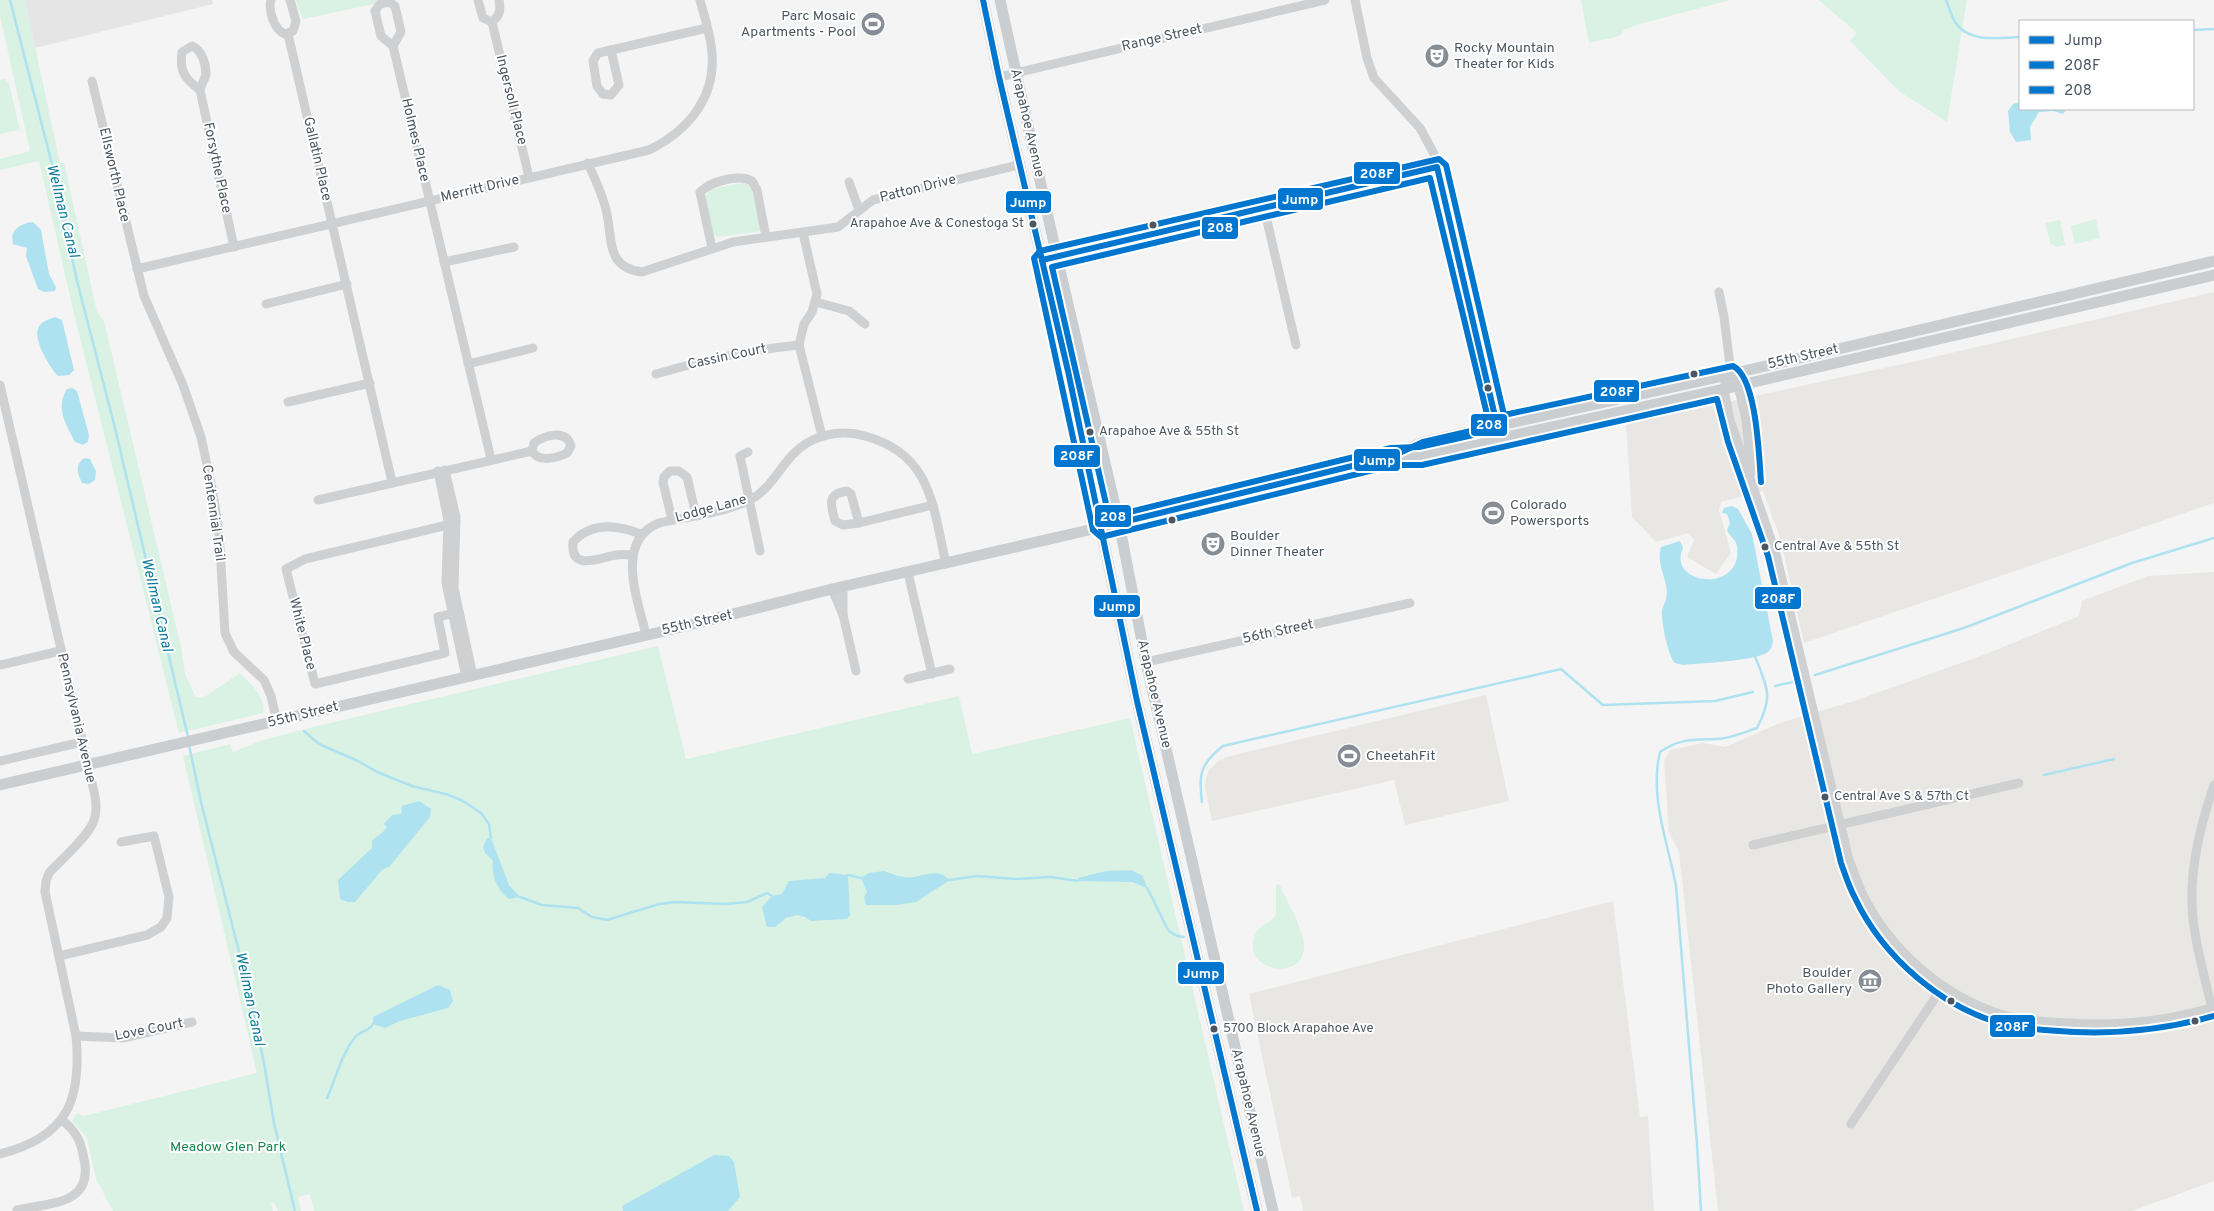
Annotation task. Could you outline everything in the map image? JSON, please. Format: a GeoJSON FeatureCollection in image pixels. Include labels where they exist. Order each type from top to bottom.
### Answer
{"type":"FeatureCollection","features":[{"type":"Feature","properties":{"kind":"main road","name":"Arapahoe Avenue"},"geometry":{"type":"LineString","coordinates":[[983,0],[1102,528],[1142,720],[1257,1211]]}},
{"type":"Feature","properties":{"kind":"main road","name":"Arapahoe Avenue"},"geometry":{"type":"LineString","coordinates":[[1000,0],[1118,523],[1146,662],[1273,1211]]}},
{"type":"Feature","properties":{"kind":"main road","name":"55th Street"},"geometry":{"type":"LineString","coordinates":[[0,785],[277,722],[838,588],[1102,528],[1393,456],[1422,442],[1731,374],[2214,262]]}},
{"type":"Feature","properties":{"kind":"main road","name":"55th Street"},"geometry":{"type":"LineString","coordinates":[[1393,456],[1420,456],[1738,386],[2214,275]]}},
{"type":"Feature","properties":{"kind":"street","name":"Gallatin Place"},"geometry":{"type":"LineString","coordinates":[[271,0],[270,7],[276,28],[281,33],[288,34],[296,24],[290,0]]}},
{"type":"Feature","properties":{"kind":"street","name":"Ingersoll Place"},"geometry":{"type":"LineString","coordinates":[[478,0],[483,18],[492,22],[530,177]]}},
{"type":"Feature","properties":{"kind":"street"},"geometry":{"type":"LineString","coordinates":[[492,22],[498,16],[501,9],[499,0]]}},
{"type":"Feature","properties":{"kind":"street","name":"Merritt Drive"},"geometry":{"type":"LineString","coordinates":[[137,269],[649,150],[666,142],[682,130],[695,115],[709,84],[712,46],[700,0]]}},
{"type":"Feature","properties":{"kind":"street","name":"Range Street"},"geometry":{"type":"LineString","coordinates":[[999,77],[1326,0]]}},
{"type":"Feature","properties":{"kind":"street"},"geometry":{"type":"LineString","coordinates":[[1355,0],[1367,58],[1374,78],[1420,128],[1430,145],[1438,167],[1500,438]]}},
{"type":"Feature","properties":{"kind":"street"},"geometry":{"type":"LineString","coordinates":[[611,50],[619,85],[616,92],[611,95],[603,94],[597,86],[593,61],[598,53],[611,50],[707,28]]}},
{"type":"Feature","properties":{"kind":"street","name":"Gallatin Place"},"geometry":{"type":"LineString","coordinates":[[288,34],[392,482]]}},
{"type":"Feature","properties":{"kind":"street","name":"Holmes Place"},"geometry":{"type":"LineString","coordinates":[[393,46],[491,459]]}},
{"type":"Feature","properties":{"kind":"street","name":"Ellsworth Place"},"geometry":{"type":"LineString","coordinates":[[92,81],[137,269]]}},
{"type":"Feature","properties":{"kind":"street","name":"Forsythe Place"},"geometry":{"type":"LineString","coordinates":[[200,90],[234,247]]}},
{"type":"Feature","properties":{"kind":"street","name":"Patton Drive"},"geometry":{"type":"LineString","coordinates":[[588,163],[606,206],[611,248],[615,258],[622,266],[632,271],[642,272],[712,248],[766,237],[838,227],[873,200],[1019,166]]}},
{"type":"Feature","properties":{"kind":"street"},"geometry":{"type":"LineString","coordinates":[[1042,260],[1438,167]]}},
{"type":"Feature","properties":{"kind":"street"},"geometry":{"type":"LineString","coordinates":[[712,248],[700,192],[707,185],[743,177],[752,181],[756,190],[766,237]]}},
{"type":"Feature","properties":{"kind":"street"},"geometry":{"type":"LineString","coordinates":[[849,182],[859,210]]}},
{"type":"Feature","properties":{"kind":"street"},"geometry":{"type":"LineString","coordinates":[[1264,208],[1296,345]]}},
{"type":"Feature","properties":{"kind":"street"},"geometry":{"type":"LineString","coordinates":[[803,233],[816,284],[816,302],[804,324],[799,345],[822,436]]}},
{"type":"Feature","properties":{"kind":"street"},"geometry":{"type":"LineString","coordinates":[[444,262],[514,247]]}},
{"type":"Feature","properties":{"kind":"street","name":"Centennial Trail"},"geometry":{"type":"LineString","coordinates":[[137,269],[144,296],[183,385],[201,437],[213,492],[219,532],[226,633],[234,652],[264,680],[271,696],[277,722]]}},
{"type":"Feature","properties":{"kind":"street"},"geometry":{"type":"LineString","coordinates":[[266,304],[347,284]]}},
{"type":"Feature","properties":{"kind":"street"},"geometry":{"type":"LineString","coordinates":[[1719,292],[1731,374],[1738,386],[1749,438],[1752,483]]}},
{"type":"Feature","properties":{"kind":"street"},"geometry":{"type":"LineString","coordinates":[[816,302],[849,311],[865,324]]}},
{"type":"Feature","properties":{"kind":"street","name":"Cassin Court"},"geometry":{"type":"LineString","coordinates":[[656,374],[720,356],[751,350],[799,345]]}},
{"type":"Feature","properties":{"kind":"street"},"geometry":{"type":"LineString","coordinates":[[468,364],[533,348]]}},
{"type":"Feature","properties":{"kind":"street"},"geometry":{"type":"LineString","coordinates":[[1731,374],[1726,378],[1724,389],[1730,420],[1776,554],[1850,860],[1859,886],[1879,922],[1897,945],[1921,970],[1943,986],[1974,1004],[2002,1014],[2031,1021],[2090,1024],[2134,1023],[2213,1008],[2194,932],[2192,902],[2193,871],[2198,841],[2214,785]]}},
{"type":"Feature","properties":{"kind":"street"},"geometry":{"type":"LineString","coordinates":[[288,402],[370,383]]}},
{"type":"Feature","properties":{"kind":"street","name":"Pennsylvania Avenue"},"geometry":{"type":"LineString","coordinates":[[0,385],[95,797],[94,821],[89,830],[49,874],[46,881],[45,892],[76,1036],[78,1057],[76,1082],[68,1111],[62,1120]]}},
{"type":"Feature","properties":{"kind":"street","name":"Lodge Lane"},"geometry":{"type":"LineString","coordinates":[[641,534],[651,527],[672,520],[748,501],[768,486],[792,454],[806,444],[822,436],[841,433],[860,434],[891,446],[917,467],[930,493],[946,564]]}},
{"type":"Feature","properties":{"kind":"street"},"geometry":{"type":"LineString","coordinates":[[318,500],[532,451]]}},
{"type":"Feature","properties":{"kind":"street"},"geometry":{"type":"LineString","coordinates":[[748,452],[740,456],[748,501],[760,550]]}},
{"type":"Feature","properties":{"kind":"street"},"geometry":{"type":"LineString","coordinates":[[441,471],[452,524],[455,613],[470,676]]}},
{"type":"Feature","properties":{"kind":"street"},"geometry":{"type":"LineString","coordinates":[[672,520],[663,482],[664,477],[670,471],[680,471],[686,477],[696,515]]}},
{"type":"Feature","properties":{"kind":"street"},"geometry":{"type":"LineString","coordinates":[[859,523],[933,505]]}},
{"type":"Feature","properties":{"kind":"street","name":"White Place"},"geometry":{"type":"LineString","coordinates":[[452,524],[305,558],[286,569],[315,684],[445,652],[438,617],[455,613]]}},
{"type":"Feature","properties":{"kind":"street"},"geometry":{"type":"LineString","coordinates":[[632,555],[617,555],[583,561],[574,554],[573,542],[583,534],[602,527],[618,526],[641,534],[635,544],[632,555],[636,589],[646,635]]}},
{"type":"Feature","properties":{"kind":"street"},"geometry":{"type":"LineString","coordinates":[[908,573],[932,674]]}},
{"type":"Feature","properties":{"kind":"street"},"geometry":{"type":"LineString","coordinates":[[838,588],[856,671]]}},
{"type":"Feature","properties":{"kind":"street","name":"56th Street"},"geometry":{"type":"LineString","coordinates":[[1146,662],[1410,603]]}},
{"type":"Feature","properties":{"kind":"street"},"geometry":{"type":"LineString","coordinates":[[0,666],[60,651]]}},
{"type":"Feature","properties":{"kind":"street"},"geometry":{"type":"LineString","coordinates":[[908,679],[950,669]]}},
{"type":"Feature","properties":{"kind":"street"},"geometry":{"type":"LineString","coordinates":[[0,761],[82,742]]}},
{"type":"Feature","properties":{"kind":"street"},"geometry":{"type":"LineString","coordinates":[[1753,845],[2019,784]]}},
{"type":"Feature","properties":{"kind":"street"},"geometry":{"type":"LineString","coordinates":[[59,956],[147,935],[161,927],[167,918],[169,897],[154,836],[121,842]]}},
{"type":"Feature","properties":{"kind":"street"},"geometry":{"type":"LineString","coordinates":[[1851,1124],[1943,986]]}},
{"type":"Feature","properties":{"kind":"street","name":"Love Court"},"geometry":{"type":"LineString","coordinates":[[76,1036],[123,1038],[192,1022]]}},
{"type":"Feature","properties":{"kind":"street"},"geometry":{"type":"LineString","coordinates":[[0,1154],[33,1143],[48,1134],[62,1120],[76,1133],[82,1147],[86,1170],[85,1181],[81,1190],[68,1198],[17,1210]]}},
{"type":"Feature","properties":{"kind":"shaded area"},"geometry":{"type":"Polygon","coordinates":[[[25,0],[212,0],[213,4],[35,48],[25,0]]]}},
{"type":"Feature","properties":{"kind":"shaded area"},"geometry":{"type":"Polygon","coordinates":[[[2214,292],[2214,503],[1804,643],[1781,541],[1763,491],[1721,502],[1719,510],[1731,553],[1716,574],[1687,557],[1694,540],[1689,533],[1656,542],[1632,517],[1626,424],[1921,360],[2214,292]]]}},
{"type":"Feature","properties":{"kind":"shaded area"},"geometry":{"type":"Polygon","coordinates":[[[2214,572],[2214,1181],[2132,1211],[1718,1211],[1679,852],[1669,832],[1664,761],[1670,750],[1703,743],[1725,747],[1780,723],[1854,701],[1986,654],[2079,616],[2082,601],[2148,576],[2214,572]]]}},
{"type":"Feature","properties":{"kind":"shaded area"},"geometry":{"type":"Polygon","coordinates":[[[1486,695],[1509,801],[1405,825],[1394,780],[1212,821],[1205,788],[1206,779],[1209,770],[1226,757],[1486,695]]]}},
{"type":"Feature","properties":{"kind":"shaded area"},"geometry":{"type":"Polygon","coordinates":[[[1613,901],[1640,1117],[1648,1116],[1654,1211],[1303,1211],[1300,1196],[1292,1198],[1249,994],[1613,901]]]}},
{"type":"Feature","properties":{"kind":"green space"},"geometry":{"type":"Polygon","coordinates":[[[0,0],[25,0],[60,163],[64,163],[97,312],[104,321],[181,647],[185,674],[196,697],[203,698],[240,673],[260,696],[263,713],[179,733],[75,318],[39,161],[0,170],[0,159],[30,151],[0,16],[0,0]]]}},
{"type":"Feature","properties":{"kind":"green space"},"geometry":{"type":"Polygon","coordinates":[[[295,0],[393,0],[303,19],[295,0]]]}},
{"type":"Feature","properties":{"kind":"green space"},"geometry":{"type":"Polygon","coordinates":[[[1581,0],[1730,0],[1636,25],[1624,30],[1619,36],[1589,43],[1581,0]]]}},
{"type":"Feature","properties":{"kind":"green space"},"geometry":{"type":"Polygon","coordinates":[[[1819,0],[1967,0],[1947,122],[1900,92],[1850,41],[1857,33],[1819,0]]]}},
{"type":"Feature","properties":{"kind":"green space"},"geometry":{"type":"Polygon","coordinates":[[[5,79],[9,83],[20,130],[0,134],[0,80],[5,79]]]}},
{"type":"Feature","properties":{"kind":"green space"},"geometry":{"type":"Polygon","coordinates":[[[747,183],[752,189],[761,231],[718,237],[711,233],[705,197],[711,189],[747,183]]]}},
{"type":"Feature","properties":{"kind":"green space"},"geometry":{"type":"Polygon","coordinates":[[[2096,219],[2100,238],[2075,244],[2071,226],[2096,219]]]}},
{"type":"Feature","properties":{"kind":"green space"},"geometry":{"type":"Polygon","coordinates":[[[2060,220],[2065,245],[2057,247],[2050,243],[2045,223],[2060,220]]]}},
{"type":"Feature","properties":{"kind":"green space","name":"Meadow Glen Park"},"geometry":{"type":"Polygon","coordinates":[[[658,646],[686,759],[959,696],[972,754],[1130,718],[1244,1211],[314,1211],[310,1194],[298,1197],[301,1211],[278,1211],[274,1203],[271,1203],[273,1211],[113,1211],[96,1179],[87,1138],[72,1121],[77,1113],[84,1116],[257,1073],[183,756],[230,744],[233,752],[263,740],[313,727],[658,646]]]}},
{"type":"Feature","properties":{"kind":"green space"},"geometry":{"type":"Polygon","coordinates":[[[1278,884],[1301,931],[1304,952],[1299,962],[1290,967],[1280,969],[1269,967],[1260,961],[1254,953],[1253,943],[1257,931],[1276,914],[1276,885],[1278,884]]]}},
{"type":"Feature","properties":{"kind":"water"},"geometry":{"type":"Polygon","coordinates":[[[2019,102],[2019,110],[2066,110],[2063,114],[2053,111],[2039,112],[2030,127],[2031,140],[2016,142],[2010,132],[2008,111],[2013,104],[2019,102]]]}},
{"type":"Feature","properties":{"kind":"water"},"geometry":{"type":"Polygon","coordinates":[[[33,222],[41,230],[49,274],[56,287],[55,291],[44,292],[38,289],[26,256],[27,248],[13,244],[14,231],[24,224],[33,222]]]}},
{"type":"Feature","properties":{"kind":"water"},"geometry":{"type":"Polygon","coordinates":[[[55,317],[62,320],[74,370],[69,375],[58,376],[42,352],[37,336],[40,325],[55,317]]]}},
{"type":"Feature","properties":{"kind":"water"},"geometry":{"type":"Polygon","coordinates":[[[72,388],[77,391],[89,435],[88,442],[83,445],[75,442],[63,416],[62,403],[64,396],[67,389],[72,388]]]}},
{"type":"Feature","properties":{"kind":"water"},"geometry":{"type":"Polygon","coordinates":[[[84,458],[90,459],[96,471],[95,480],[89,484],[82,483],[78,473],[79,463],[84,458]]]}},
{"type":"Feature","properties":{"kind":"water"},"geometry":{"type":"Polygon","coordinates":[[[1732,506],[1738,509],[1752,534],[1773,641],[1772,647],[1762,655],[1741,660],[1683,665],[1675,663],[1668,646],[1663,622],[1662,611],[1667,592],[1660,564],[1661,547],[1680,541],[1683,548],[1681,561],[1685,570],[1694,577],[1706,579],[1719,578],[1729,572],[1736,561],[1737,546],[1727,530],[1730,523],[1727,514],[1722,513],[1724,508],[1732,506]]]}},
{"type":"Feature","properties":{"kind":"water"},"geometry":{"type":"Polygon","coordinates":[[[419,801],[431,809],[430,817],[390,866],[382,870],[355,902],[347,902],[340,899],[338,881],[340,878],[372,848],[372,841],[387,827],[384,824],[392,815],[401,814],[402,806],[419,801]]]}},
{"type":"Feature","properties":{"kind":"water"},"geometry":{"type":"Polygon","coordinates":[[[487,838],[491,838],[509,885],[520,897],[509,899],[498,887],[493,872],[493,861],[485,853],[483,847],[487,838]]]}},
{"type":"Feature","properties":{"kind":"water"},"geometry":{"type":"Polygon","coordinates":[[[1131,870],[1143,876],[1147,888],[1132,882],[1078,881],[1078,878],[1106,871],[1131,870]]]}},
{"type":"Feature","properties":{"kind":"water"},"geometry":{"type":"Polygon","coordinates":[[[884,871],[904,877],[933,873],[950,880],[916,902],[897,905],[866,905],[864,897],[867,892],[861,878],[869,873],[884,871]]]}},
{"type":"Feature","properties":{"kind":"water"},"geometry":{"type":"Polygon","coordinates":[[[829,873],[848,875],[850,915],[847,919],[811,921],[797,915],[786,918],[775,927],[767,927],[762,907],[772,896],[782,894],[789,881],[825,878],[829,873]]]}},
{"type":"Feature","properties":{"kind":"water"},"geometry":{"type":"Polygon","coordinates":[[[438,985],[450,990],[453,1001],[448,1008],[400,1021],[385,1028],[373,1024],[373,1017],[438,985]]]}},
{"type":"Feature","properties":{"kind":"water"},"geometry":{"type":"Polygon","coordinates":[[[714,1155],[729,1156],[734,1162],[740,1197],[728,1211],[623,1211],[622,1206],[714,1155]]]}},
{"type":"Feature","properties":{"kind":"waterway","name":"Wellman Canal"},"geometry":{"type":"LineString","coordinates":[[10,0],[54,172],[77,281],[114,424],[188,737]]}},
{"type":"Feature","properties":{"kind":"waterway"},"geometry":{"type":"LineString","coordinates":[[1946,0],[1955,22],[1968,33],[1985,38],[2019,37]]}},
{"type":"Feature","properties":{"kind":"waterway"},"geometry":{"type":"LineString","coordinates":[[2194,30],[2214,29]]}},
{"type":"Feature","properties":{"kind":"waterway"},"geometry":{"type":"LineString","coordinates":[[1815,675],[1964,628],[2132,563],[2214,538]]}},
{"type":"Feature","properties":{"kind":"waterway"},"geometry":{"type":"LineString","coordinates":[[1701,1211],[1676,886],[1658,802],[1657,769],[1660,752],[1674,744],[1693,740],[1721,739],[1757,728],[1766,707],[1767,692],[1755,656]]}},
{"type":"Feature","properties":{"kind":"waterway"},"geometry":{"type":"LineString","coordinates":[[1202,802],[1200,784],[1203,770],[1210,758],[1223,746],[1561,669],[1603,705],[1715,701],[1753,692]]}},
{"type":"Feature","properties":{"kind":"waterway"},"geometry":{"type":"LineString","coordinates":[[1775,686],[1793,682]]}},
{"type":"Feature","properties":{"kind":"waterway"},"geometry":{"type":"LineString","coordinates":[[304,731],[319,744],[358,761],[377,772],[412,786],[449,795],[463,801],[481,813],[489,824],[491,838]]}},
{"type":"Feature","properties":{"kind":"waterway","name":"Wellman Canal"},"geometry":{"type":"LineString","coordinates":[[189,745],[201,802],[248,987],[274,1123],[295,1211]]}},
{"type":"Feature","properties":{"kind":"waterway"},"geometry":{"type":"LineString","coordinates":[[2044,775],[2114,759]]}},
{"type":"Feature","properties":{"kind":"waterway"},"geometry":{"type":"LineString","coordinates":[[848,875],[861,878]]}},
{"type":"Feature","properties":{"kind":"waterway"},"geometry":{"type":"LineString","coordinates":[[950,880],[977,876],[1016,879],[1051,877],[1078,881]]}},
{"type":"Feature","properties":{"kind":"waterway"},"geometry":{"type":"LineString","coordinates":[[1147,888],[1169,931],[1176,936],[1184,937]]}},
{"type":"Feature","properties":{"kind":"waterway"},"geometry":{"type":"LineString","coordinates":[[520,897],[542,905],[578,908],[592,917],[607,920],[659,904],[675,902],[726,904],[747,902],[767,893],[772,896]]}},
{"type":"Feature","properties":{"kind":"waterway"},"geometry":{"type":"LineString","coordinates":[[327,1098],[350,1044],[357,1035],[370,1028],[373,1024]]}},
{"type":"Feature","properties":{"kind":"transit line","name":"Jump"},"geometry":{"type":"LineString","coordinates":[[983,0],[999,77],[1068,371],[1137,701],[1257,1211]]}},
{"type":"Feature","properties":{"kind":"transit line","name":"208F"},"geometry":{"type":"LineString","coordinates":[[1761,482],[1758,437],[1752,401],[1741,373],[1733,366],[1504,415],[1446,165],[1439,159],[1040,251],[1034,258],[1093,530],[1101,537],[1394,465],[1422,465],[1717,399],[1728,442],[1768,556],[1841,863],[1855,898],[1867,920],[1882,941],[1918,978],[1938,994],[1984,1018],[2008,1025],[2050,1031],[2110,1032],[2145,1030],[2197,1021],[2214,1016]]}},
{"type":"Feature","properties":{"kind":"transit line","name":"Jump"},"geometry":{"type":"LineString","coordinates":[[1042,260],[1437,167],[1497,425],[1423,442],[1393,456],[1119,523]]}},
{"type":"Feature","properties":{"kind":"transit line","name":"208"},"geometry":{"type":"LineString","coordinates":[[1430,178],[1491,431],[1419,447],[1391,448],[1109,517],[1052,267],[1430,178]]}},
{"type":"Feature","properties":{"kind":"place","name":"Parc Mosaic Apartments - Pool"},"geometry":{"type":"Point","coordinates":[873,24]}},
{"type":"Feature","properties":{"kind":"place","name":"Rocky Mountain Theater for Kids"},"geometry":{"type":"Point","coordinates":[1437,56]}},
{"type":"Feature","properties":{"kind":"place","name":"Arapahoe Ave & Conestoga St"},"geometry":{"type":"Point","coordinates":[1033,224]}},
{"type":"Feature","properties":{"kind":"place","name":"Arapahoe Ave & 55th St"},"geometry":{"type":"Point","coordinates":[1090,432]}},
{"type":"Feature","properties":{"kind":"place","name":"Colorado Powersports"},"geometry":{"type":"Point","coordinates":[1493,513]}},
{"type":"Feature","properties":{"kind":"place","name":"Boulder Dinner Theater"},"geometry":{"type":"Point","coordinates":[1213,544]}},
{"type":"Feature","properties":{"kind":"place","name":"Central Ave & 55th St"},"geometry":{"type":"Point","coordinates":[1765,547]}},
{"type":"Feature","properties":{"kind":"place","name":"CheetahFit"},"geometry":{"type":"Point","coordinates":[1349,756]}},
{"type":"Feature","properties":{"kind":"place","name":"Central Ave S & 57th Ct"},"geometry":{"type":"Point","coordinates":[1825,797]}},
{"type":"Feature","properties":{"kind":"place","name":"Boulder Photo Gallery"},"geometry":{"type":"Point","coordinates":[1870,981]}},
{"type":"Feature","properties":{"kind":"place","name":"5700 Block Arapahoe Ave"},"geometry":{"type":"Point","coordinates":[1214,1029]}}]}
